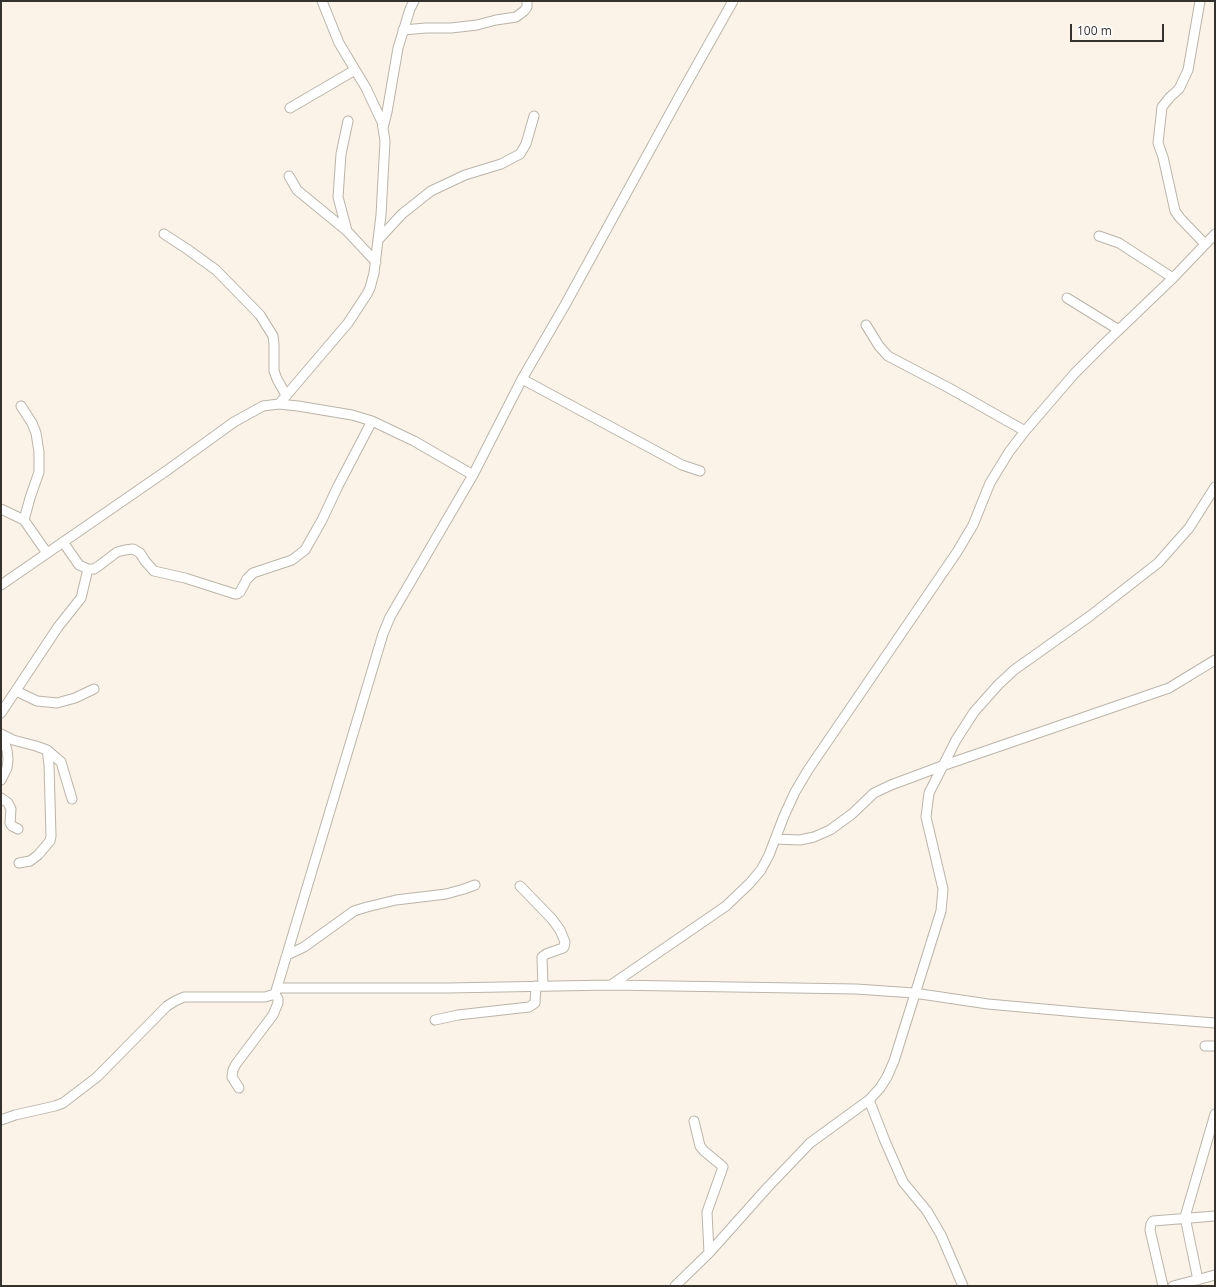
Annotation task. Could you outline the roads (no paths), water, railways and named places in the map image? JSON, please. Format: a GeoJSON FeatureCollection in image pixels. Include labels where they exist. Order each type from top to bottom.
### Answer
{"type":"FeatureCollection","features":[{"type":"Feature","properties":{"kind":"street"},"geometry":{"type":"LineString","coordinates":[[279,404],[348,323],[363,302],[370,288],[376,262],[383,188],[385,141],[383,128],[371,97],[339,43],[322,1]]}},
{"type":"Feature","properties":{"kind":"street"},"geometry":{"type":"LineString","coordinates":[[383,128],[396,56],[403,30],[414,1]]}},
{"type":"Feature","properties":{"kind":"street"},"geometry":{"type":"LineString","coordinates":[[403,30],[451,28],[477,25],[516,17],[524,11],[527,7],[528,1]]}},
{"type":"Feature","properties":{"kind":"street"},"geometry":{"type":"LineString","coordinates":[[239,1088],[232,1077],[233,1070],[273,1015],[278,1003],[276,991],[383,634],[390,617],[473,475],[522,379],[565,305],[733,1]]}},
{"type":"Feature","properties":{"kind":"street"},"geometry":{"type":"LineString","coordinates":[[1200,1],[1188,70],[1179,89],[1162,107],[1158,143],[1163,157],[1175,211],[1177,215],[1205,244]]}},
{"type":"Feature","properties":{"kind":"street"},"geometry":{"type":"LineString","coordinates":[[290,108],[355,70]]}},
{"type":"Feature","properties":{"kind":"street"},"geometry":{"type":"LineString","coordinates":[[378,240],[402,214],[431,191],[465,175],[501,164],[520,154],[526,144],[534,116]]}},
{"type":"Feature","properties":{"kind":"street"},"geometry":{"type":"LineString","coordinates":[[347,231],[338,197],[341,154],[348,121]]}},
{"type":"Feature","properties":{"kind":"street"},"geometry":{"type":"LineString","coordinates":[[289,176],[297,190],[347,231],[376,262]]}},
{"type":"Feature","properties":{"kind":"street"},"geometry":{"type":"LineString","coordinates":[[164,234],[216,270],[260,315],[273,336],[274,371],[286,394]]}},
{"type":"Feature","properties":{"kind":"street"},"geometry":{"type":"LineString","coordinates":[[611,985],[726,906],[761,870],[769,855],[795,792],[808,770],[957,552],[973,525],[990,483],[1009,452],[1075,373],[1173,278],[1215,234]]}},
{"type":"Feature","properties":{"kind":"street"},"geometry":{"type":"LineString","coordinates":[[1099,236],[1119,243],[1173,278]]}},
{"type":"Feature","properties":{"kind":"street"},"geometry":{"type":"LineString","coordinates":[[1067,298],[1119,330]]}},
{"type":"Feature","properties":{"kind":"street"},"geometry":{"type":"LineString","coordinates":[[866,325],[879,346],[889,357],[949,388],[1025,431]]}},
{"type":"Feature","properties":{"kind":"street"},"geometry":{"type":"LineString","coordinates":[[522,379],[682,465],[700,471]]}},
{"type":"Feature","properties":{"kind":"street"},"geometry":{"type":"LineString","coordinates":[[1,585],[234,422],[259,408],[279,404],[328,410],[372,421],[414,441],[473,475]]}},
{"type":"Feature","properties":{"kind":"street"},"geometry":{"type":"LineString","coordinates":[[20,406],[32,423],[40,452],[39,472],[24,520]]}},
{"type":"Feature","properties":{"kind":"street"},"geometry":{"type":"LineString","coordinates":[[63,542],[79,565],[88,569],[94,569],[117,552],[133,549],[140,553],[154,571],[185,578],[237,594],[253,573],[258,570],[292,560],[305,550],[322,520],[372,421]]}},
{"type":"Feature","properties":{"kind":"street"},"geometry":{"type":"LineString","coordinates":[[675,1286],[709,1253],[767,1188],[810,1143],[869,1100],[880,1088],[894,1061],[914,993],[941,911],[943,889],[926,817],[929,792],[956,740],[974,712],[998,685],[1014,670],[1090,616],[1158,563],[1188,528],[1215,487]]}},
{"type":"Feature","properties":{"kind":"street"},"geometry":{"type":"LineString","coordinates":[[1,509],[24,520],[47,553]]}},
{"type":"Feature","properties":{"kind":"street"},"geometry":{"type":"LineString","coordinates":[[1,713],[58,627],[81,598],[88,569]]}},
{"type":"Feature","properties":{"kind":"street"},"geometry":{"type":"LineString","coordinates":[[775,839],[800,840],[814,837],[836,826],[852,814],[874,793],[891,785],[1169,688],[1215,660]]}},
{"type":"Feature","properties":{"kind":"street"},"geometry":{"type":"LineString","coordinates":[[16,690],[37,701],[57,703],[75,698],[94,689]]}},
{"type":"Feature","properties":{"kind":"street"},"geometry":{"type":"LineString","coordinates":[[2,735],[13,740],[47,750],[61,762],[72,799]]}},
{"type":"Feature","properties":{"kind":"street"},"geometry":{"type":"LineString","coordinates":[[1,780],[7,768],[8,759],[7,750],[2,735]]}},
{"type":"Feature","properties":{"kind":"street"},"geometry":{"type":"LineString","coordinates":[[19,863],[30,860],[38,855],[50,841],[49,765],[47,750]]}},
{"type":"Feature","properties":{"kind":"street"},"geometry":{"type":"LineString","coordinates":[[1,798],[8,803],[11,809],[10,823],[18,829]]}},
{"type":"Feature","properties":{"kind":"street"},"geometry":{"type":"LineString","coordinates":[[287,955],[304,947],[343,919],[361,909],[396,900],[446,894],[464,890],[474,885]]}},
{"type":"Feature","properties":{"kind":"street"},"geometry":{"type":"LineString","coordinates":[[435,1020],[458,1015],[529,1007],[535,1003],[540,986],[542,957],[563,948],[565,942],[560,930],[552,919],[520,886]]}},
{"type":"Feature","properties":{"kind":"street"},"geometry":{"type":"LineString","coordinates":[[1,1120],[15,1115],[55,1106],[63,1102],[97,1077],[167,1006],[184,997],[265,997],[276,991],[611,985],[856,989],[914,993],[988,1004],[1215,1023]]}},
{"type":"Feature","properties":{"kind":"street"},"geometry":{"type":"LineString","coordinates":[[1205,1046],[1215,1046]]}},
{"type":"Feature","properties":{"kind":"street"},"geometry":{"type":"LineString","coordinates":[[869,1100],[903,1182],[927,1211],[941,1235],[963,1286]]}},
{"type":"Feature","properties":{"kind":"street"},"geometry":{"type":"LineString","coordinates":[[1198,1280],[1185,1218],[1215,1114]]}},
{"type":"Feature","properties":{"kind":"street"},"geometry":{"type":"LineString","coordinates":[[694,1121],[700,1146],[723,1167],[708,1212],[709,1253]]}},
{"type":"Feature","properties":{"kind":"street"},"geometry":{"type":"LineString","coordinates":[[1163,1286],[1150,1230],[1153,1220],[1215,1216]]}},
{"type":"Feature","properties":{"kind":"street"},"geometry":{"type":"LineString","coordinates":[[1173,1286],[1215,1275]]}}]}
